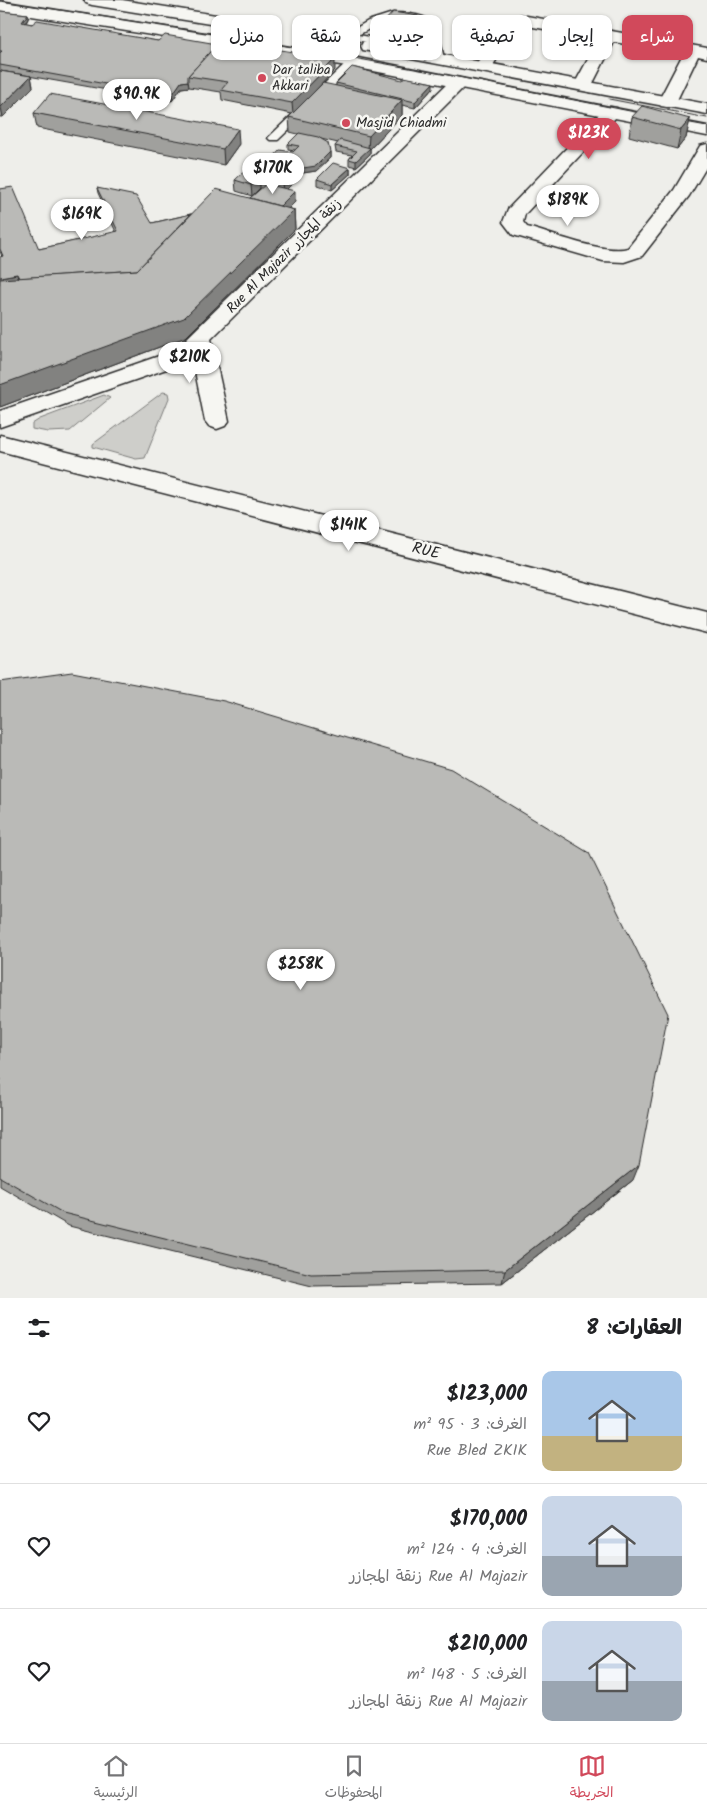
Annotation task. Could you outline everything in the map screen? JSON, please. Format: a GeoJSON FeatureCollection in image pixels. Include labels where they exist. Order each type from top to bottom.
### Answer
{"type":"FeatureCollection","features":[{"type":"Feature","properties":{"kind":"street"},"geometry":{"type":"LineString","coordinates":[[92,0],[211,19]]}},
{"type":"Feature","properties":{"kind":"street"},"geometry":{"type":"LineString","coordinates":[[0,6],[353,62],[707,131]]}},
{"type":"Feature","properties":{"kind":"street"},"geometry":{"type":"LineString","coordinates":[[483,67],[513,23],[521,20],[542,22]]}},
{"type":"Feature","properties":{"kind":"street"},"geometry":{"type":"LineString","coordinates":[[612,37],[700,52],[667,102]]}},
{"type":"Feature","properties":{"kind":"street"},"geometry":{"type":"LineString","coordinates":[[442,56],[483,67],[707,109]]}},
{"type":"Feature","properties":{"kind":"street"},"geometry":{"type":"LineString","coordinates":[[583,86],[597,60]]}},
{"type":"Feature","properties":{"kind":"street","name":"Rue Al Majazir زنقة المجازر"},"geometry":{"type":"LineString","coordinates":[[0,419],[167,361],[200,339],[458,83]]}},
{"type":"Feature","properties":{"kind":"street"},"geometry":{"type":"LineString","coordinates":[[611,112],[515,213],[513,222],[520,231],[603,255],[624,256],[635,252],[682,192],[707,150]]}},
{"type":"Feature","properties":{"kind":"street"},"geometry":{"type":"LineString","coordinates":[[200,339],[217,421]]}},
{"type":"Feature","properties":{"kind":"street","name":"RUE"},"geometry":{"type":"LineString","coordinates":[[0,443],[707,623]]}},
{"type":"Feature","properties":{"kind":"lane"},"geometry":{"type":"LineString","coordinates":[[274,138],[353,62]]}},
{"type":"Feature","properties":{"kind":"shaded area"},"geometry":{"type":"Polygon","coordinates":[[[163,392],[168,393],[169,398],[145,458],[136,459],[93,447],[93,444],[163,392]]]}},
{"type":"Feature","properties":{"kind":"shaded area"},"geometry":{"type":"Polygon","coordinates":[[[104,395],[110,398],[70,431],[48,432],[32,429],[32,424],[40,419],[104,395]]]}},
{"type":"Feature","properties":{"kind":"building"},"geometry":{"type":"Polygon","coordinates":[[[0,11],[28,14],[22,22],[32,24],[37,20],[158,41],[165,35],[211,43],[211,51],[188,76],[188,81],[181,82],[172,95],[150,91],[143,100],[110,94],[117,86],[0,65],[0,53],[2,51],[0,51],[0,11]]]}},
{"type":"Feature","properties":{"kind":"building"},"geometry":{"type":"Polygon","coordinates":[[[393,12],[412,15],[390,15],[393,12]]]}},
{"type":"Feature","properties":{"kind":"building","name":"Dar taliba Akkari"},"geometry":{"type":"Polygon","coordinates":[[[282,50],[292,52],[292,60],[334,60],[292,103],[221,90],[228,82],[188,76],[211,51],[211,60],[282,60],[282,50]]]}},
{"type":"Feature","properties":{"kind":"building"},"geometry":{"type":"Polygon","coordinates":[[[352,67],[402,80],[404,77],[433,83],[415,102],[336,83],[352,67]]]}},
{"type":"Feature","properties":{"kind":"building"},"geometry":{"type":"Polygon","coordinates":[[[0,71],[31,76],[1,107],[0,107],[0,71]]]}},
{"type":"Feature","properties":{"kind":"building"},"geometry":{"type":"Polygon","coordinates":[[[323,83],[402,100],[369,136],[289,117],[323,83]]]}},
{"type":"Feature","properties":{"kind":"building"},"geometry":{"type":"Polygon","coordinates":[[[50,94],[238,129],[223,149],[34,113],[50,94]]]}},
{"type":"Feature","properties":{"kind":"building"},"geometry":{"type":"Polygon","coordinates":[[[642,106],[690,119],[681,130],[632,117],[642,106]]]}},
{"type":"Feature","properties":{"kind":"building"},"geometry":{"type":"Polygon","coordinates":[[[299,133],[318,137],[328,143],[330,152],[316,166],[297,169],[269,162],[280,150],[293,152],[299,146],[288,144],[299,133]]]}},
{"type":"Feature","properties":{"kind":"building"},"geometry":{"type":"Polygon","coordinates":[[[340,140],[370,148],[356,161],[349,159],[357,151],[335,146],[340,140]]]}},
{"type":"Feature","properties":{"kind":"building"},"geometry":{"type":"Polygon","coordinates":[[[257,159],[295,169],[282,183],[260,177],[251,185],[235,180],[257,159]]]}},
{"type":"Feature","properties":{"kind":"building"},"geometry":{"type":"Polygon","coordinates":[[[333,163],[350,168],[332,184],[317,179],[333,163]]]}},
{"type":"Feature","properties":{"kind":"building"},"geometry":{"type":"Polygon","coordinates":[[[266,184],[295,191],[280,206],[250,198],[266,184]]]}},
{"type":"Feature","properties":{"kind":"building"},"geometry":{"type":"Polygon","coordinates":[[[13,187],[39,249],[118,231],[97,188],[136,196],[152,223],[191,214],[137,270],[19,278],[17,274],[0,277],[0,257],[3,256],[0,249],[0,189],[13,187]]]}},
{"type":"Feature","properties":{"kind":"building"},"geometry":{"type":"Polygon","coordinates":[[[216,189],[294,210],[184,318],[0,385],[0,279],[137,270],[216,189]]]}},
{"type":"Feature","properties":{"kind":"building"},"geometry":{"type":"Polygon","coordinates":[[[72,672],[224,701],[451,769],[589,853],[668,1014],[639,1165],[505,1270],[311,1274],[63,1213],[0,1177],[0,682],[72,672]]]}},
{"type":"Feature","properties":{"kind":"tram line"},"geometry":{"type":"LineString","coordinates":[[0,1],[225,35],[448,75],[650,115]]}},
{"type":"Feature","properties":{"kind":"tram line"},"geometry":{"type":"LineString","coordinates":[[609,99],[707,118]]}},
{"type":"Feature","properties":{"kind":"tram line"},"geometry":{"type":"LineString","coordinates":[[674,120],[707,126]]}},
{"type":"Feature","properties":{"kind":"place","name":"Dar taliba Akkari"},"geometry":{"type":"Point","coordinates":[262,78]}},
{"type":"Feature","properties":{"kind":"place","name":"Masjid Chiadmi"},"geometry":{"type":"Point","coordinates":[346,123]}}]}
